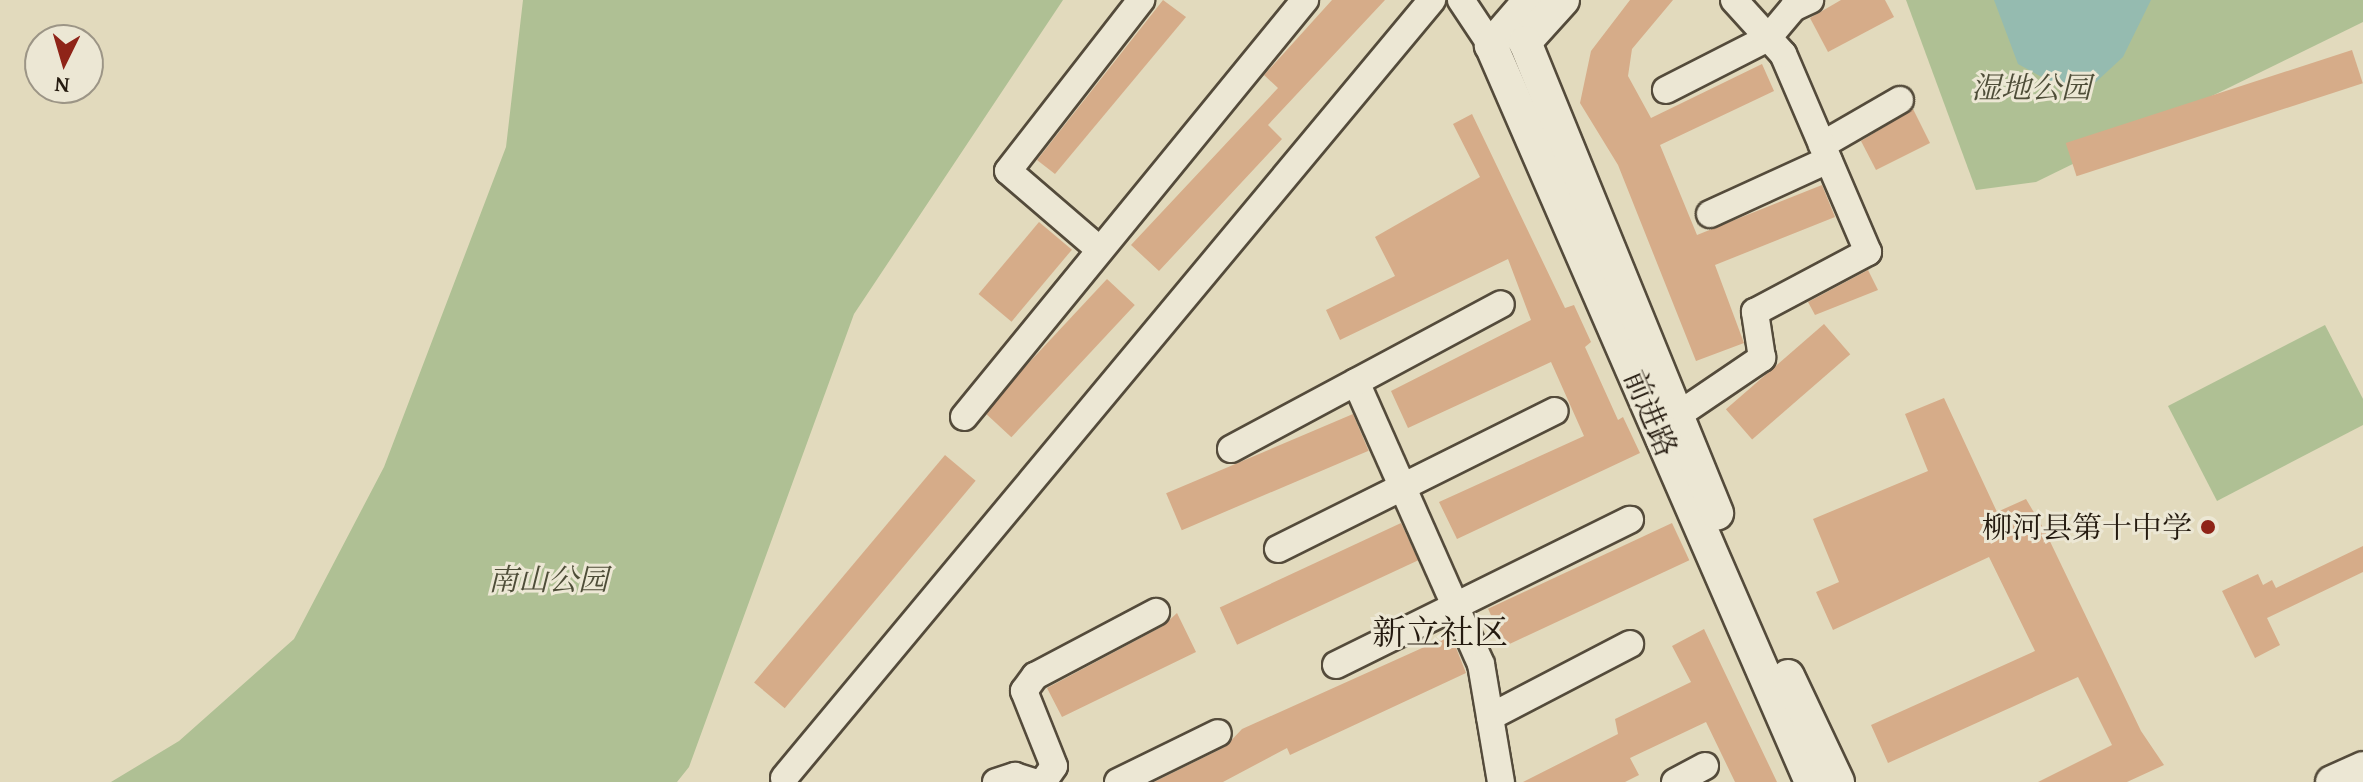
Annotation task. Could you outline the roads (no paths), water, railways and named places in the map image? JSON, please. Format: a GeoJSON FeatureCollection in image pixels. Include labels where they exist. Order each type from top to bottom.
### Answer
{"type":"FeatureCollection","features":[{"type":"Feature","properties":{"kind":"street"},"geometry":{"type":"LineString","coordinates":[[1100,250],[1008,171],[1141,0]]}},
{"type":"Feature","properties":{"kind":"street"},"geometry":{"type":"LineString","coordinates":[[964,417],[1305,0]]}},
{"type":"Feature","properties":{"kind":"street"},"geometry":{"type":"LineString","coordinates":[[784,778],[1432,0]]}},
{"type":"Feature","properties":{"kind":"street"},"geometry":{"type":"LineString","coordinates":[[1461,0],[1491,45],[1530,0]]}},
{"type":"Feature","properties":{"kind":"street","name":"前进路"},"geometry":{"type":"LineString","coordinates":[[1563,0],[1525,42],[1760,618],[1838,782]]}},
{"type":"Feature","properties":{"kind":"street"},"geometry":{"type":"LineString","coordinates":[[1678,415],[1762,358],[1755,312],[1868,252],[1783,54],[1734,0]]}},
{"type":"Feature","properties":{"kind":"street"},"geometry":{"type":"LineString","coordinates":[[1666,90],[1768,38],[1793,8],[1810,0]]}},
{"type":"Feature","properties":{"kind":"street","name":"前进路"},"geometry":{"type":"LineString","coordinates":[[1491,45],[1811,782]]}},
{"type":"Feature","properties":{"kind":"street"},"geometry":{"type":"LineString","coordinates":[[1710,214],[1825,152],[1900,100]]}},
{"type":"Feature","properties":{"kind":"street"},"geometry":{"type":"LineString","coordinates":[[1231,449],[1501,304]]}},
{"type":"Feature","properties":{"kind":"street"},"geometry":{"type":"LineString","coordinates":[[1356,382],[1481,664],[1501,782]]}},
{"type":"Feature","properties":{"kind":"street"},"geometry":{"type":"LineString","coordinates":[[1278,549],[1555,411]]}},
{"type":"Feature","properties":{"kind":"street"},"geometry":{"type":"LineString","coordinates":[[1336,665],[1630,520]]}},
{"type":"Feature","properties":{"kind":"street"},"geometry":{"type":"LineString","coordinates":[[1043,782],[1054,766],[1024,691],[1035,676],[1156,612]]}},
{"type":"Feature","properties":{"kind":"street"},"geometry":{"type":"LineString","coordinates":[[1490,717],[1630,644]]}},
{"type":"Feature","properties":{"kind":"street"},"geometry":{"type":"LineString","coordinates":[[1118,782],[1218,733]]}},
{"type":"Feature","properties":{"kind":"street"},"geometry":{"type":"LineString","coordinates":[[1675,782],[1705,766]]}},
{"type":"Feature","properties":{"kind":"street"},"geometry":{"type":"LineString","coordinates":[[2332,782],[2363,768]]}},
{"type":"Feature","properties":{"kind":"street"},"geometry":{"type":"LineString","coordinates":[[996,782],[1015,776],[1034,782]]}},
{"type":"Feature","properties":{"kind":"water"},"geometry":{"type":"Polygon","coordinates":[[[1994,0],[2151,0],[2123,57],[2096,82],[2072,85],[2049,81],[2018,64],[1994,0]]]}},
{"type":"Feature","properties":{"kind":"place","name":"柳河县第十中学"},"geometry":{"type":"Point","coordinates":[2208,527]}},
{"type":"Feature","properties":{"kind":"district","name":"新立社区"},"geometry":{"type":"Point","coordinates":[1440,632]}},
{"type":"Feature","properties":{"kind":"park label","name":"湿地公园"},"geometry":{"type":"Point","coordinates":[2031,87]}},
{"type":"Feature","properties":{"kind":"park label","name":"南山公园"},"geometry":{"type":"Point","coordinates":[548,579]}}]}
